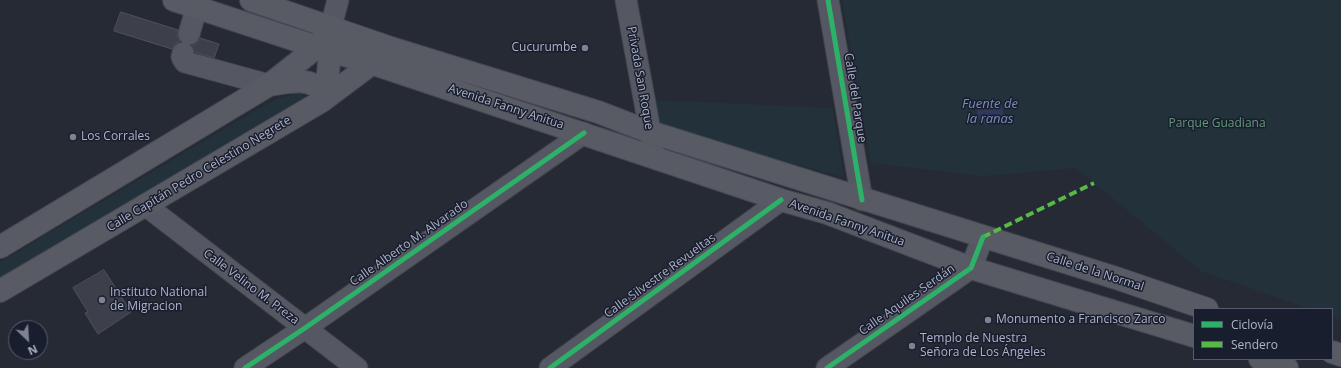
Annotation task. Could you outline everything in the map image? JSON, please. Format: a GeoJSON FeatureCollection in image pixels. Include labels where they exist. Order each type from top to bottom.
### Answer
{"type":"FeatureCollection","features":[{"type":"Feature","properties":{"kind":"main road","name":"Avenida Fanny Anitua"},"geometry":{"type":"LineString","coordinates":[[174,0],[197,4],[324,49],[584,133],[781,200],[827,213],[971,268]]}},
{"type":"Feature","properties":{"kind":"main road","name":"Avenida Fanny Anitua"},"geometry":{"type":"LineString","coordinates":[[251,0],[331,26],[391,48],[598,112],[650,132],[983,237]]}},
{"type":"Feature","properties":{"kind":"main road"},"geometry":{"type":"LineString","coordinates":[[323,97],[324,49],[331,26]]}},
{"type":"Feature","properties":{"kind":"main road","name":"Calle Capitán Pedro Celestino Negrete"},"geometry":{"type":"LineString","coordinates":[[0,291],[323,97],[374,64],[391,48]]}},
{"type":"Feature","properties":{"kind":"main road"},"geometry":{"type":"LineString","coordinates":[[0,247],[269,85],[324,49]]}},
{"type":"Feature","properties":{"kind":"main road"},"geometry":{"type":"LineString","coordinates":[[269,85],[297,81],[308,82],[318,86],[323,97]]}},
{"type":"Feature","properties":{"kind":"main road"},"geometry":{"type":"LineString","coordinates":[[827,213],[846,212],[862,200]]}},
{"type":"Feature","properties":{"kind":"main road","name":"Calle de la Normal"},"geometry":{"type":"LineString","coordinates":[[983,237],[1204,308]]}},
{"type":"Feature","properties":{"kind":"main road"},"geometry":{"type":"LineString","coordinates":[[971,268],[1193,336]]}},
{"type":"Feature","properties":{"kind":"street"},"geometry":{"type":"LineString","coordinates":[[331,26],[338,0]]}},
{"type":"Feature","properties":{"kind":"street","name":"Privada San Roque"},"geometry":{"type":"LineString","coordinates":[[626,0],[654,157]]}},
{"type":"Feature","properties":{"kind":"street","name":"Calle del Parque"},"geometry":{"type":"LineString","coordinates":[[828,0],[862,200]]}},
{"type":"Feature","properties":{"kind":"street"},"geometry":{"type":"LineString","coordinates":[[197,4],[182,57],[186,62],[269,85]]}},
{"type":"Feature","properties":{"kind":"street","name":"Calle Alberto M. Alvarado"},"geometry":{"type":"LineString","coordinates":[[245,368],[305,328],[584,133]]}},
{"type":"Feature","properties":{"kind":"street","name":"Calle Silvestre Revueltas"},"geometry":{"type":"LineString","coordinates":[[550,368],[781,200]]}},
{"type":"Feature","properties":{"kind":"street","name":"Calle Velino M. Preza"},"geometry":{"type":"LineString","coordinates":[[145,205],[358,368]]}},
{"type":"Feature","properties":{"kind":"street","name":"Calle Aquiles Serdán"},"geometry":{"type":"LineString","coordinates":[[827,368],[971,268],[983,237]]}},
{"type":"Feature","properties":{"kind":"green space","name":"Parque Guadiana"},"geometry":{"type":"Polygon","coordinates":[[[842,0],[1341,0],[1341,320],[1333,317],[1333,308],[1307,308],[1201,271],[1076,168],[983,176],[871,163],[842,0]]]}},
{"type":"Feature","properties":{"kind":"green space"},"geometry":{"type":"Polygon","coordinates":[[[302,91],[306,98],[0,286],[0,262],[251,113],[277,99],[302,91]]]}},
{"type":"Feature","properties":{"kind":"green space"},"geometry":{"type":"Polygon","coordinates":[[[654,100],[832,108],[844,177],[659,128],[654,100]]]}},
{"type":"Feature","properties":{"kind":"water","name":"Fuente de la ranas"},"geometry":{"type":"Polygon","coordinates":[[[990,99],[999,103],[1003,112],[999,121],[990,125],[981,121],[977,112],[981,103],[990,99]]]}},
{"type":"Feature","properties":{"kind":"building"},"geometry":{"type":"Polygon","coordinates":[[[121,12],[178,30],[177,36],[180,41],[175,44],[172,49],[114,31],[121,12]]]}},
{"type":"Feature","properties":{"kind":"building"},"geometry":{"type":"Polygon","coordinates":[[[200,38],[219,44],[214,58],[195,52],[192,46],[197,43],[200,38]]]}},
{"type":"Feature","properties":{"kind":"building","name":"Instituto National de Migracion"},"geometry":{"type":"Polygon","coordinates":[[[104,270],[131,312],[98,334],[85,313],[88,312],[73,288],[104,270]]]}},
{"type":"Feature","properties":{"kind":"marked path"},"geometry":{"type":"LineString","coordinates":[[983,237],[1094,183]]}},
{"type":"Feature","properties":{"kind":"cycle path"},"geometry":{"type":"LineString","coordinates":[[828,0],[862,200]]}},
{"type":"Feature","properties":{"kind":"cycle path"},"geometry":{"type":"LineString","coordinates":[[245,368],[305,328],[584,133]]}},
{"type":"Feature","properties":{"kind":"cycle path"},"geometry":{"type":"LineString","coordinates":[[550,368],[781,200]]}},
{"type":"Feature","properties":{"kind":"cycle path"},"geometry":{"type":"LineString","coordinates":[[827,368],[971,268],[983,237]]}},
{"type":"Feature","properties":{"kind":"place","name":"Cucurumbe"},"geometry":{"type":"Point","coordinates":[585,48]}},
{"type":"Feature","properties":{"kind":"place","name":"Los Corrales"},"geometry":{"type":"Point","coordinates":[73,137]}},
{"type":"Feature","properties":{"kind":"place","name":"Instituto National de Migracion"},"geometry":{"type":"Point","coordinates":[102,300]}},
{"type":"Feature","properties":{"kind":"place","name":"Monumento a Francisco Zarco"},"geometry":{"type":"Point","coordinates":[988,320]}},
{"type":"Feature","properties":{"kind":"place","name":"Templo de Nuestra Señora de Los Ángeles"},"geometry":{"type":"Point","coordinates":[912,346]}}]}
